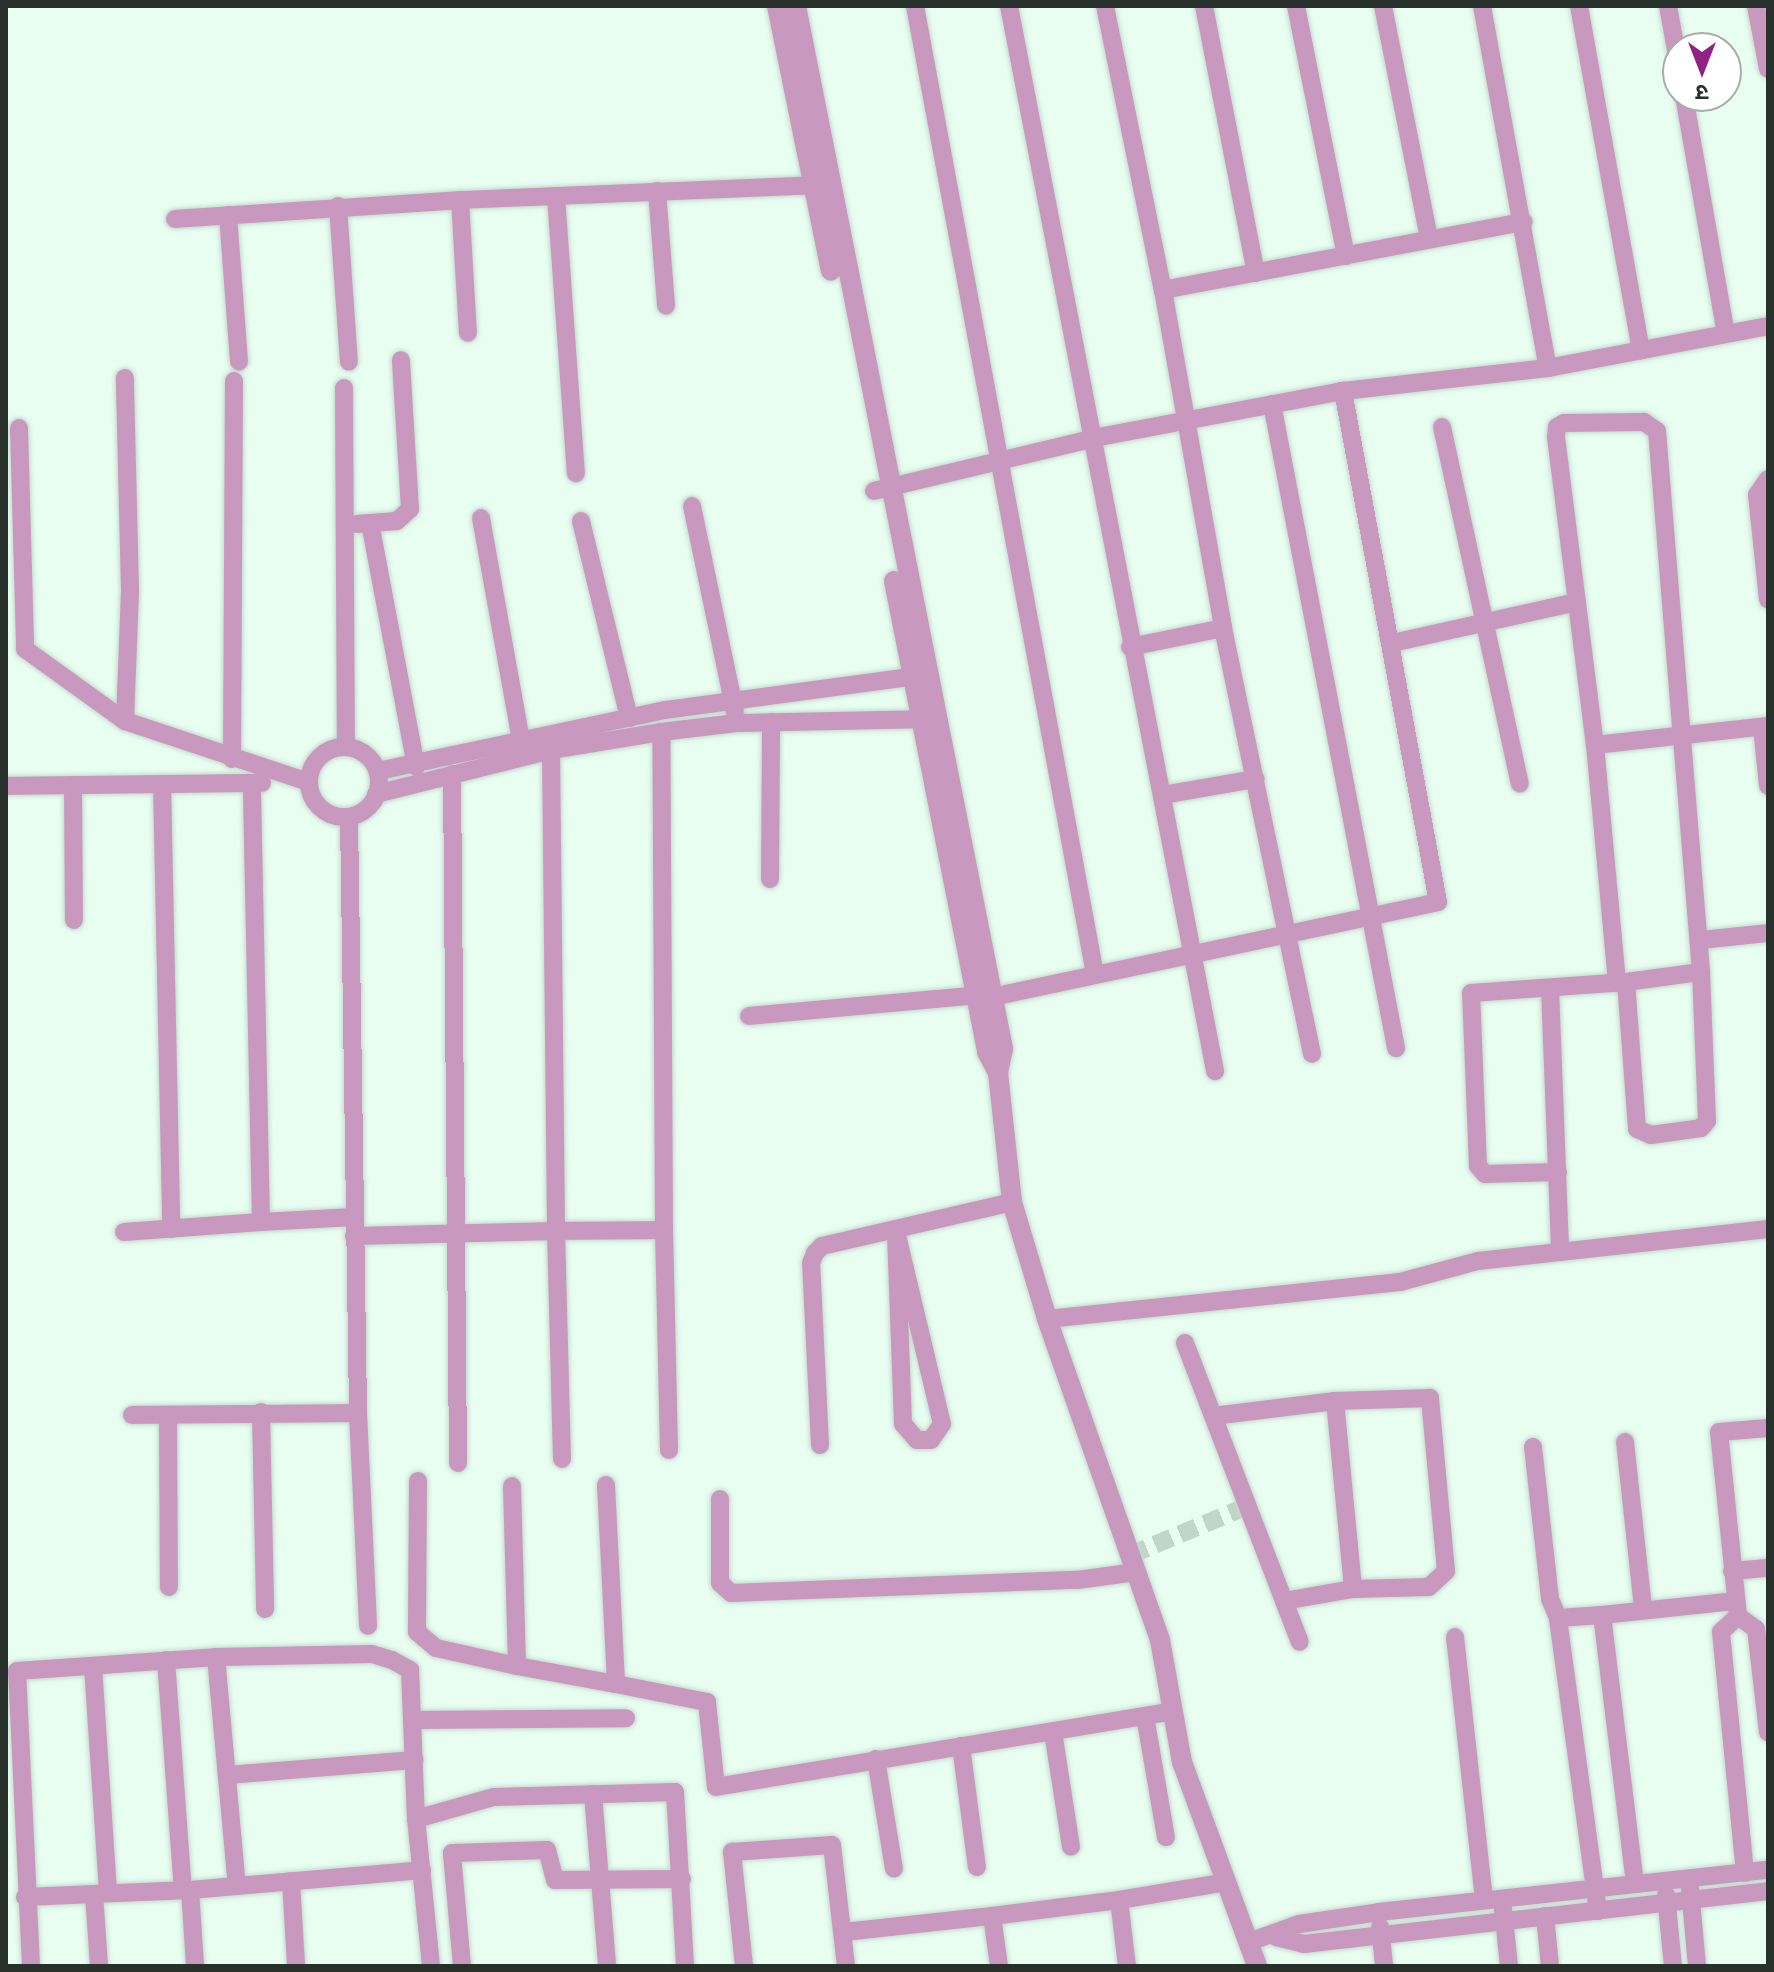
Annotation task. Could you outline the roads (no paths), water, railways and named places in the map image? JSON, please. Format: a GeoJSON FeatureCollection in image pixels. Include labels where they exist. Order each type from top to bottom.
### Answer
{"type":"FeatureCollection","features":[{"type":"Feature","properties":{"kind":"street"},"geometry":{"type":"LineString","coordinates":[[777,6],[812,185],[881,490],[985,996],[1003,1049],[998,1073],[1012,1202],[1047,1319],[1160,1640],[1182,1762],[1257,1966]]}},
{"type":"Feature","properties":{"kind":"street"},"geometry":{"type":"LineString","coordinates":[[796,6],[881,490]]}},
{"type":"Feature","properties":{"kind":"street"},"geometry":{"type":"LineString","coordinates":[[915,6],[1095,974]]}},
{"type":"Feature","properties":{"kind":"street"},"geometry":{"type":"LineString","coordinates":[[1009,6],[1094,438],[1130,647],[1215,1071]]}},
{"type":"Feature","properties":{"kind":"street"},"geometry":{"type":"LineString","coordinates":[[1105,6],[1188,420],[1223,628],[1312,1054]]}},
{"type":"Feature","properties":{"kind":"street"},"geometry":{"type":"LineString","coordinates":[[1204,6],[1256,273]]}},
{"type":"Feature","properties":{"kind":"street"},"geometry":{"type":"LineString","coordinates":[[1296,6],[1346,256]]}},
{"type":"Feature","properties":{"kind":"street"},"geometry":{"type":"LineString","coordinates":[[1383,6],[1429,238]]}},
{"type":"Feature","properties":{"kind":"street"},"geometry":{"type":"LineString","coordinates":[[1482,6],[1524,222],[1548,368]]}},
{"type":"Feature","properties":{"kind":"street"},"geometry":{"type":"LineString","coordinates":[[1579,6],[1641,350]]}},
{"type":"Feature","properties":{"kind":"street"},"geometry":{"type":"LineString","coordinates":[[1668,6],[1673,32]]}},
{"type":"Feature","properties":{"kind":"street"},"geometry":{"type":"LineString","coordinates":[[1756,6],[1768,69]]}},
{"type":"Feature","properties":{"kind":"street"},"geometry":{"type":"LineString","coordinates":[[1687,112],[1726,333]]}},
{"type":"Feature","properties":{"kind":"street"},"geometry":{"type":"LineString","coordinates":[[175,219],[338,206],[812,185]]}},
{"type":"Feature","properties":{"kind":"street"},"geometry":{"type":"LineString","coordinates":[[657,191],[666,306]]}},
{"type":"Feature","properties":{"kind":"street"},"geometry":{"type":"LineString","coordinates":[[556,196],[576,473]]}},
{"type":"Feature","properties":{"kind":"street"},"geometry":{"type":"LineString","coordinates":[[460,200],[468,333]]}},
{"type":"Feature","properties":{"kind":"street"},"geometry":{"type":"LineString","coordinates":[[338,206],[349,362]]}},
{"type":"Feature","properties":{"kind":"street"},"geometry":{"type":"LineString","coordinates":[[228,215],[239,362]]}},
{"type":"Feature","properties":{"kind":"street"},"geometry":{"type":"LineString","coordinates":[[1163,290],[1524,222]]}},
{"type":"Feature","properties":{"kind":"street"},"geometry":{"type":"LineString","coordinates":[[881,490],[1094,438],[1272,404],[1343,391],[1548,368],[1768,326]]}},
{"type":"Feature","properties":{"kind":"street"},"geometry":{"type":"LineString","coordinates":[[346,524],[404,519],[410,509],[401,360]]}},
{"type":"Feature","properties":{"kind":"street"},"geometry":{"type":"LineString","coordinates":[[125,378],[130,590],[125,721]]}},
{"type":"Feature","properties":{"kind":"street"},"geometry":{"type":"LineString","coordinates":[[232,759],[234,381]]}},
{"type":"Feature","properties":{"kind":"street"},"geometry":{"type":"LineString","coordinates":[[344,388],[346,745]]}},
{"type":"Feature","properties":{"kind":"street"},"geometry":{"type":"LineString","coordinates":[[749,1016],[985,996],[1438,902],[1343,391]]}},
{"type":"Feature","properties":{"kind":"street"},"geometry":{"type":"LineString","coordinates":[[1272,404],[1396,1048]]}},
{"type":"Feature","properties":{"kind":"street"},"geometry":{"type":"LineString","coordinates":[[1653,424],[1700,940],[1707,1121],[1701,1128],[1651,1135],[1637,1129],[1577,602],[1557,427],[1653,424]]}},
{"type":"Feature","properties":{"kind":"street"},"geometry":{"type":"LineString","coordinates":[[1442,427],[1520,784]]}},
{"type":"Feature","properties":{"kind":"street"},"geometry":{"type":"LineString","coordinates":[[19,428],[25,649]]}},
{"type":"Feature","properties":{"kind":"street"},"geometry":{"type":"LineString","coordinates":[[1768,479],[1759,485],[1757,495],[1768,599]]}},
{"type":"Feature","properties":{"kind":"street"},"geometry":{"type":"LineString","coordinates":[[692,506],[736,723]]}},
{"type":"Feature","properties":{"kind":"street"},"geometry":{"type":"LineString","coordinates":[[481,518],[521,741]]}},
{"type":"Feature","properties":{"kind":"street"},"geometry":{"type":"LineString","coordinates":[[581,521],[629,718]]}},
{"type":"Feature","properties":{"kind":"street"},"geometry":{"type":"LineString","coordinates":[[370,523],[416,767]]}},
{"type":"Feature","properties":{"kind":"street"},"geometry":{"type":"LineString","coordinates":[[1392,643],[1577,602]]}},
{"type":"Feature","properties":{"kind":"street"},"geometry":{"type":"LineString","coordinates":[[1130,647],[1223,628]]}},
{"type":"Feature","properties":{"kind":"street"},"geometry":{"type":"LineString","coordinates":[[6,638],[125,721],[308,782]]}},
{"type":"Feature","properties":{"kind":"street"},"geometry":{"type":"LineString","coordinates":[[378,771],[416,767],[629,718],[733,700],[919,676]]}},
{"type":"Feature","properties":{"kind":"street"},"geometry":{"type":"LineString","coordinates":[[349,817],[376,794],[551,750],[736,723],[929,719]]}},
{"type":"Feature","properties":{"kind":"street"},"geometry":{"type":"LineString","coordinates":[[770,879],[771,722]]}},
{"type":"Feature","properties":{"kind":"street"},"geometry":{"type":"LineString","coordinates":[[1595,745],[1765,727],[1768,786]]}},
{"type":"Feature","properties":{"kind":"street"},"geometry":{"type":"LineString","coordinates":[[661,732],[664,1230],[669,1450]]}},
{"type":"Feature","properties":{"kind":"street"},"geometry":{"type":"LineString","coordinates":[[346,745],[364,753],[378,771],[376,794]]}},
{"type":"Feature","properties":{"kind":"street"},"geometry":{"type":"LineString","coordinates":[[346,745],[310,767],[308,782],[311,798],[321,810],[349,817]]}},
{"type":"Feature","properties":{"kind":"street"},"geometry":{"type":"LineString","coordinates":[[551,750],[556,1231],[562,1459]]}},
{"type":"Feature","properties":{"kind":"street"},"geometry":{"type":"LineString","coordinates":[[452,774],[458,1463]]}},
{"type":"Feature","properties":{"kind":"street"},"geometry":{"type":"LineString","coordinates":[[1162,795],[1256,779]]}},
{"type":"Feature","properties":{"kind":"street"},"geometry":{"type":"LineString","coordinates":[[6,786],[308,782]]}},
{"type":"Feature","properties":{"kind":"street"},"geometry":{"type":"LineString","coordinates":[[252,783],[261,1222]]}},
{"type":"Feature","properties":{"kind":"street"},"geometry":{"type":"LineString","coordinates":[[162,784],[171,1229]]}},
{"type":"Feature","properties":{"kind":"street"},"geometry":{"type":"LineString","coordinates":[[73,785],[74,920]]}},
{"type":"Feature","properties":{"kind":"street"},"geometry":{"type":"LineString","coordinates":[[349,817],[358,1413],[368,1626]]}},
{"type":"Feature","properties":{"kind":"street"},"geometry":{"type":"LineString","coordinates":[[1700,940],[1768,933]]}},
{"type":"Feature","properties":{"kind":"street"},"geometry":{"type":"LineString","coordinates":[[1558,1172],[1485,1174],[1478,1166],[1471,993],[1621,982],[1701,972]]}},
{"type":"Feature","properties":{"kind":"street"},"geometry":{"type":"LineString","coordinates":[[1550,988],[1560,1251]]}},
{"type":"Feature","properties":{"kind":"street"},"geometry":{"type":"LineString","coordinates":[[820,1445],[811,1263],[822,1246],[1012,1202]]}},
{"type":"Feature","properties":{"kind":"street"},"geometry":{"type":"LineString","coordinates":[[124,1232],[261,1222],[455,1232],[664,1230]]}},
{"type":"Feature","properties":{"kind":"street"},"geometry":{"type":"LineString","coordinates":[[1047,1319],[1400,1282],[1478,1261],[1768,1229]]}},
{"type":"Feature","properties":{"kind":"street"},"geometry":{"type":"LineString","coordinates":[[896,1231],[942,1424],[929,1413],[913,1415],[903,1424],[896,1231]]}},
{"type":"Feature","properties":{"kind":"street"},"geometry":{"type":"LineString","coordinates":[[1185,1343],[1300,1642]]}},
{"type":"Feature","properties":{"kind":"street"},"geometry":{"type":"LineString","coordinates":[[1213,1416],[1335,1401],[1430,1398],[1446,1571],[1429,1587],[1353,1589],[1284,1601]]}},
{"type":"Feature","properties":{"kind":"street"},"geometry":{"type":"LineString","coordinates":[[1335,1401],[1353,1589]]}},
{"type":"Feature","properties":{"kind":"street"},"geometry":{"type":"LineString","coordinates":[[261,1412],[265,1609]]}},
{"type":"Feature","properties":{"kind":"street"},"geometry":{"type":"LineString","coordinates":[[132,1415],[358,1413]]}},
{"type":"Feature","properties":{"kind":"street"},"geometry":{"type":"LineString","coordinates":[[168,1415],[169,1587]]}},
{"type":"Feature","properties":{"kind":"street"},"geometry":{"type":"LineString","coordinates":[[1768,1428],[1719,1432],[1737,1609],[1756,1629],[1768,1732]]}},
{"type":"Feature","properties":{"kind":"street"},"geometry":{"type":"LineString","coordinates":[[1625,1442],[1643,1609]]}},
{"type":"Feature","properties":{"kind":"street"},"geometry":{"type":"LineString","coordinates":[[1533,1447],[1550,1599],[1558,1618],[1598,1911]]}},
{"type":"Feature","properties":{"kind":"street"},"geometry":{"type":"LineString","coordinates":[[418,1481],[417,1632],[436,1648],[707,1702],[716,1787],[1171,1712]]}},
{"type":"Feature","properties":{"kind":"street"},"geometry":{"type":"LineString","coordinates":[[606,1485],[616,1684]]}},
{"type":"Feature","properties":{"kind":"street"},"geometry":{"type":"LineString","coordinates":[[512,1486],[517,1666]]}},
{"type":"Feature","properties":{"kind":"street"},"geometry":{"type":"LineString","coordinates":[[720,1499],[720,1583],[731,1593],[1077,1580],[1136,1572]]}},
{"type":"Feature","properties":{"kind":"street"},"geometry":{"type":"LineString","coordinates":[[1732,1571],[1768,1568]]}},
{"type":"Feature","properties":{"kind":"street"},"geometry":{"type":"LineString","coordinates":[[1558,1618],[1643,1609],[1737,1609]]}},
{"type":"Feature","properties":{"kind":"street"},"geometry":{"type":"LineString","coordinates":[[1737,1609],[1721,1632],[1745,1873]]}},
{"type":"Feature","properties":{"kind":"street"},"geometry":{"type":"LineString","coordinates":[[1602,1615],[1635,1884]]}},
{"type":"Feature","properties":{"kind":"street"},"geometry":{"type":"LineString","coordinates":[[1455,1637],[1493,1897],[1504,1920],[1509,1966]]}},
{"type":"Feature","properties":{"kind":"street"},"geometry":{"type":"LineString","coordinates":[[31,1966],[25,1897],[17,1671],[216,1657],[372,1654],[410,1670],[416,1819],[431,1966]]}},
{"type":"Feature","properties":{"kind":"street"},"geometry":{"type":"LineString","coordinates":[[216,1657],[237,1886]]}},
{"type":"Feature","properties":{"kind":"street"},"geometry":{"type":"LineString","coordinates":[[166,1660],[195,1966]]}},
{"type":"Feature","properties":{"kind":"street"},"geometry":{"type":"LineString","coordinates":[[93,1666],[101,1894],[99,1966]]}},
{"type":"Feature","properties":{"kind":"street"},"geometry":{"type":"LineString","coordinates":[[1145,1716],[1166,1837]]}},
{"type":"Feature","properties":{"kind":"street"},"geometry":{"type":"LineString","coordinates":[[412,1720],[626,1718]]}},
{"type":"Feature","properties":{"kind":"street"},"geometry":{"type":"LineString","coordinates":[[1053,1732],[1071,1847]]}},
{"type":"Feature","properties":{"kind":"street"},"geometry":{"type":"LineString","coordinates":[[961,1746],[977,1867]]}},
{"type":"Feature","properties":{"kind":"street"},"geometry":{"type":"LineString","coordinates":[[876,1759],[894,1869]]}},
{"type":"Feature","properties":{"kind":"street"},"geometry":{"type":"LineString","coordinates":[[227,1775],[414,1760]]}},
{"type":"Feature","properties":{"kind":"street"},"geometry":{"type":"LineString","coordinates":[[416,1819],[494,1797],[675,1792],[685,1966]]}},
{"type":"Feature","properties":{"kind":"street"},"geometry":{"type":"LineString","coordinates":[[593,1794],[607,1966]]}},
{"type":"Feature","properties":{"kind":"street"},"geometry":{"type":"LineString","coordinates":[[744,1966],[732,1852],[832,1845],[846,1966]]}},
{"type":"Feature","properties":{"kind":"street"},"geometry":{"type":"LineString","coordinates":[[25,1897],[186,1890],[291,1881],[421,1865],[452,1853],[536,1848],[547,1850],[555,1880],[601,1877],[682,1879]]}},
{"type":"Feature","properties":{"kind":"street"},"geometry":{"type":"LineString","coordinates":[[452,1853],[462,1966]]}},
{"type":"Feature","properties":{"kind":"street"},"geometry":{"type":"LineString","coordinates":[[1249,1942],[1276,1937],[1299,1924],[1379,1912],[1493,1897],[1768,1870]]}},
{"type":"Feature","properties":{"kind":"street"},"geometry":{"type":"LineString","coordinates":[[1689,1878],[1697,1966]]}},
{"type":"Feature","properties":{"kind":"street"},"geometry":{"type":"LineString","coordinates":[[1665,1880],[1673,1966]]}},
{"type":"Feature","properties":{"kind":"street"},"geometry":{"type":"LineString","coordinates":[[291,1881],[296,1966]]}},
{"type":"Feature","properties":{"kind":"street"},"geometry":{"type":"LineString","coordinates":[[844,1932],[1119,1900],[1227,1882]]}},
{"type":"Feature","properties":{"kind":"street"},"geometry":{"type":"LineString","coordinates":[[1276,1937],[1304,1944],[1768,1891]]}},
{"type":"Feature","properties":{"kind":"street"},"geometry":{"type":"LineString","coordinates":[[1119,1900],[1127,1966]]}},
{"type":"Feature","properties":{"kind":"street"},"geometry":{"type":"LineString","coordinates":[[1379,1912],[1384,1966]]}},
{"type":"Feature","properties":{"kind":"street"},"geometry":{"type":"LineString","coordinates":[[992,1916],[999,1966]]}},
{"type":"Feature","properties":{"kind":"street"},"geometry":{"type":"LineString","coordinates":[[1545,1916],[1550,1966]]}},
{"type":"Feature","properties":{"kind":"tunnel"},"geometry":{"type":"LineString","coordinates":[[1130,1555],[1248,1506]]}}]}
